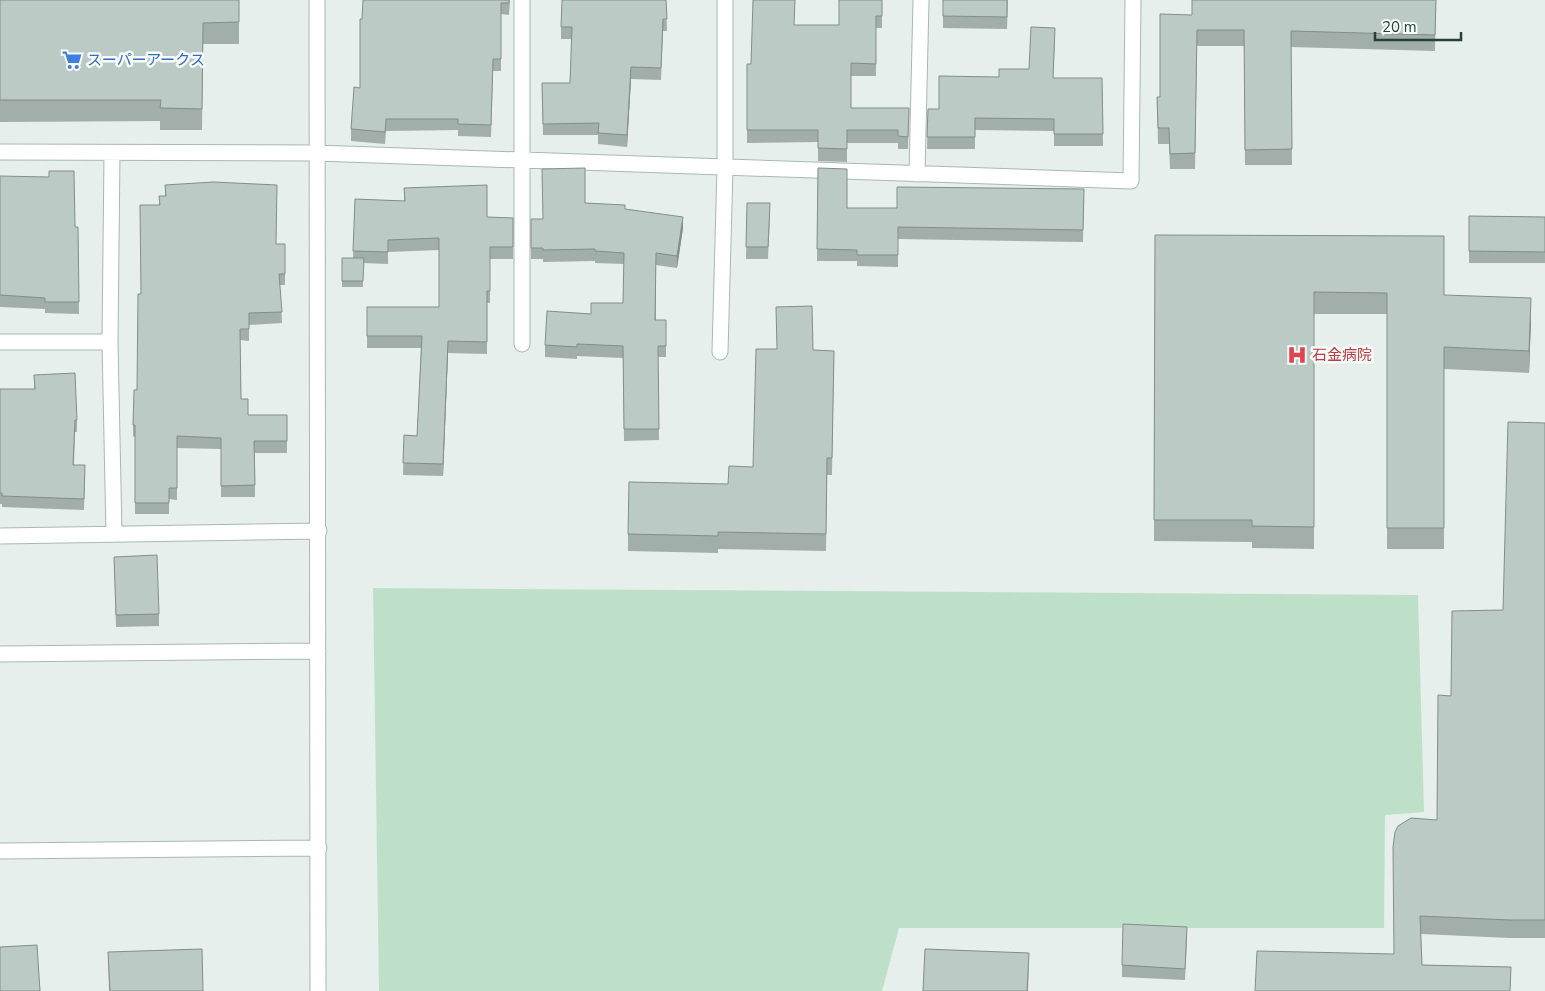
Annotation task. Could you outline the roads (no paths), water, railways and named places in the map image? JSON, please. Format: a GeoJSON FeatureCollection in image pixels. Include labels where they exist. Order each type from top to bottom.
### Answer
{"type":"FeatureCollection","features":[{"type":"Feature","properties":{"kind":"street"},"geometry":{"type":"LineString","coordinates":[[317,0],[318,991]]}},
{"type":"Feature","properties":{"kind":"street"},"geometry":{"type":"LineString","coordinates":[[522,0],[522,344]]}},
{"type":"Feature","properties":{"kind":"street"},"geometry":{"type":"LineString","coordinates":[[720,352],[725,168],[725,0]]}},
{"type":"Feature","properties":{"kind":"street"},"geometry":{"type":"LineString","coordinates":[[917,174],[921,0]]}},
{"type":"Feature","properties":{"kind":"street"},"geometry":{"type":"LineString","coordinates":[[0,152],[317,153],[1131,181],[1133,0]]}},
{"type":"Feature","properties":{"kind":"street"},"geometry":{"type":"LineString","coordinates":[[112,153],[110,342],[114,534]]}},
{"type":"Feature","properties":{"kind":"street"},"geometry":{"type":"LineString","coordinates":[[0,342],[110,342]]}},
{"type":"Feature","properties":{"kind":"street"},"geometry":{"type":"LineString","coordinates":[[0,536],[319,531]]}},
{"type":"Feature","properties":{"kind":"street"},"geometry":{"type":"LineString","coordinates":[[0,654],[318,651]]}},
{"type":"Feature","properties":{"kind":"street"},"geometry":{"type":"LineString","coordinates":[[0,851],[318,848]]}},
{"type":"Feature","properties":{"kind":"place","name":"スーパーアークス"},"geometry":{"type":"Point","coordinates":[72,60]}},
{"type":"Feature","properties":{"kind":"place","name":"石金病院"},"geometry":{"type":"Point","coordinates":[1297,355]}}]}
